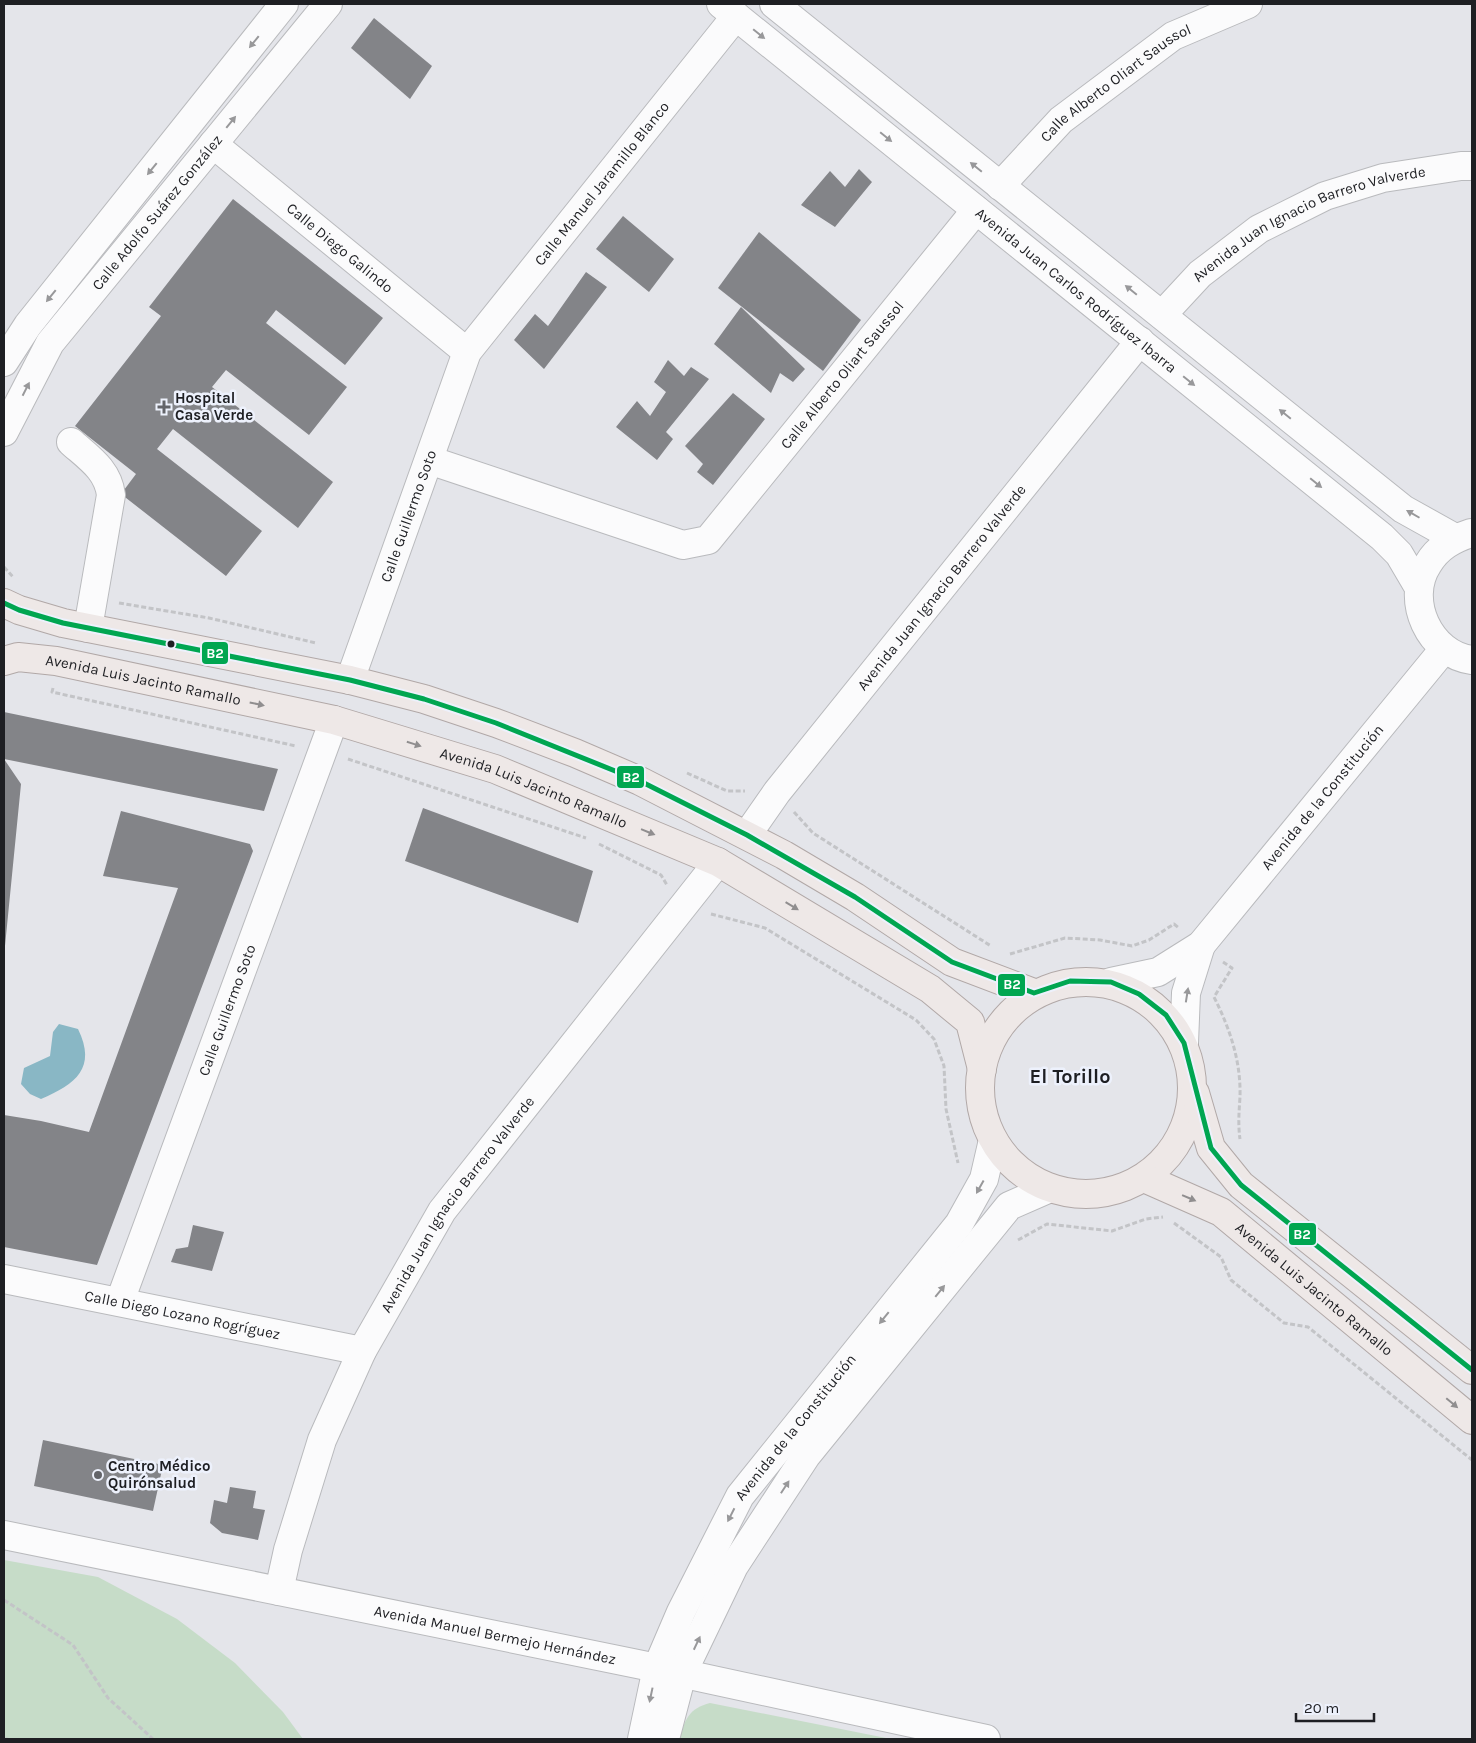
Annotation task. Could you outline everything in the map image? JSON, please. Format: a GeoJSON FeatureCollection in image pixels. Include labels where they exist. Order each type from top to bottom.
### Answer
{"type":"FeatureCollection","features":[{"type":"Feature","properties":{"kind":"main road"},"geometry":{"type":"LineString","coordinates":[[4,603],[19,610],[88,628],[350,680],[424,700],[496,723],[575,753],[640,781],[747,835],[855,897],[952,962],[1034,993]]}},
{"type":"Feature","properties":{"kind":"main road","name":"Avenida Luis Jacinto Ramallo"},"geometry":{"type":"LineString","coordinates":[[4,661],[18,657],[56,661],[334,720],[495,769],[718,862],[930,989],[970,1022],[982,1069]]}},
{"type":"Feature","properties":{"kind":"main road"},"geometry":{"type":"LineString","coordinates":[[1193,1085],[1188,1121],[1170,1154],[1144,1178],[1113,1192],[1080,1195],[1048,1189],[1026,1177],[1007,1160],[993,1140],[981,1106],[982,1069],[996,1029],[1034,993],[1070,981],[1110,982],[1139,994],[1166,1015],[1184,1043],[1193,1085],[1211,1148],[1241,1185],[1472,1370]]}},
{"type":"Feature","properties":{"kind":"main road","name":"Avenida Luis Jacinto Ramallo"},"geometry":{"type":"LineString","coordinates":[[1144,1178],[1221,1212],[1472,1420]]}},
{"type":"Feature","properties":{"kind":"street","name":"Calle Adolfo Suárez González"},"geometry":{"type":"LineString","coordinates":[[4,362],[28,325],[284,4]]}},
{"type":"Feature","properties":{"kind":"street","name":"Calle Adolfo Suárez González"},"geometry":{"type":"LineString","coordinates":[[4,432],[50,343],[328,4]]}},
{"type":"Feature","properties":{"kind":"street"},"geometry":{"type":"LineString","coordinates":[[774,4],[1403,508],[1468,534]]}},
{"type":"Feature","properties":{"kind":"street","name":"Calle Alberto Oliart Saussol"},"geometry":{"type":"LineString","coordinates":[[1000,186],[1061,120],[1173,36],[1248,4]]}},
{"type":"Feature","properties":{"kind":"street","name":"Avenida Juan Carlos Rodríguez Ibarra"},"geometry":{"type":"LineString","coordinates":[[729,10],[1382,537],[1399,554],[1419,588]]}},
{"type":"Feature","properties":{"kind":"street","name":"Calle Manuel Jaramillo Blanco"},"geometry":{"type":"LineString","coordinates":[[467,352],[729,10]]}},
{"type":"Feature","properties":{"kind":"street","name":"Calle Diego Galindo"},"geometry":{"type":"LineString","coordinates":[[213,144],[467,352]]}},
{"type":"Feature","properties":{"kind":"street","name":"Avenida Juan Ignacio Barrero Valverde"},"geometry":{"type":"LineString","coordinates":[[1162,315],[1200,274],[1252,235],[1324,196],[1383,178],[1472,166]]}},
{"type":"Feature","properties":{"kind":"street","name":"Calle Alberto Oliart Saussol"},"geometry":{"type":"LineString","coordinates":[[429,460],[683,545],[708,540],[976,210]]}},
{"type":"Feature","properties":{"kind":"street","name":"Avenida Juan Ignacio Barrero Valverde"},"geometry":{"type":"LineString","coordinates":[[747,835],[783,784],[1140,341]]}},
{"type":"Feature","properties":{"kind":"street","name":"Calle Guillermo Soto"},"geometry":{"type":"LineString","coordinates":[[350,680],[467,352]]}},
{"type":"Feature","properties":{"kind":"street"},"geometry":{"type":"LineString","coordinates":[[71,442],[103,471],[110,488],[88,628]]}},
{"type":"Feature","properties":{"kind":"street"},"geometry":{"type":"LineString","coordinates":[[1468,534],[1441,548],[1427,565],[1419,588],[1421,615],[1430,634],[1444,649],[1465,659],[1472,660]]}},
{"type":"Feature","properties":{"kind":"street","name":"Avenida de la Constitución"},"geometry":{"type":"LineString","coordinates":[[1110,982],[1158,972],[1201,945],[1444,649]]}},
{"type":"Feature","properties":{"kind":"street","name":"Calle Guillermo Soto"},"geometry":{"type":"LineString","coordinates":[[120,1301],[334,720]]}},
{"type":"Feature","properties":{"kind":"street","name":"Avenida Juan Ignacio Barrero Valverde"},"geometry":{"type":"LineString","coordinates":[[279,1591],[288,1550],[322,1440],[362,1351],[442,1211],[718,862]]}},
{"type":"Feature","properties":{"kind":"street","name":"Avenida de la Constitución"},"geometry":{"type":"LineString","coordinates":[[1184,1043],[1186,993],[1201,945]]}},
{"type":"Feature","properties":{"kind":"street","name":"Avenida de la Constitución"},"geometry":{"type":"LineString","coordinates":[[665,1739],[670,1671],[681,1612],[740,1496],[959,1224],[984,1179],[993,1140]]}},
{"type":"Feature","properties":{"kind":"street","name":"Avenida de la Constitución"},"geometry":{"type":"LineString","coordinates":[[642,1739],[670,1671],[734,1566],[806,1456],[1009,1206],[1048,1189]]}},
{"type":"Feature","properties":{"kind":"street","name":"Calle Diego Lozano Rogríguez"},"geometry":{"type":"LineString","coordinates":[[4,1279],[362,1351]]}},
{"type":"Feature","properties":{"kind":"street","name":"Avenida Manuel Bermejo Hernández"},"geometry":{"type":"LineString","coordinates":[[4,1535],[670,1671],[986,1739]]}},
{"type":"Feature","properties":{"kind":"path"},"geometry":{"type":"LineString","coordinates":[[56,661],[52,692],[323,752],[592,840],[661,875],[673,892],[706,913],[766,928],[916,1020],[934,1039],[944,1066],[946,1109],[958,1161],[957,1170]]}},
{"type":"Feature","properties":{"kind":"path"},"geometry":{"type":"LineString","coordinates":[[981,1241],[989,1251],[1010,1245],[1047,1224],[1112,1231],[1146,1219],[1166,1216]]}},
{"type":"Feature","properties":{"kind":"path"},"geometry":{"type":"LineString","coordinates":[[1172,1221],[1221,1257],[1231,1280],[1284,1323],[1308,1327],[1472,1460]]}},
{"type":"Feature","properties":{"kind":"path"},"geometry":{"type":"LineString","coordinates":[[4,1600],[73,1645],[108,1698],[153,1739]]}},
{"type":"Feature","properties":{"kind":"green space"},"geometry":{"type":"Polygon","coordinates":[[[4,1560],[98,1577],[177,1619],[235,1663],[283,1712],[303,1739],[4,1739],[4,1560]]]}},
{"type":"Feature","properties":{"kind":"green space"},"geometry":{"type":"Polygon","coordinates":[[[710,1703],[891,1739],[680,1739],[689,1715],[697,1708],[710,1703]]]}},
{"type":"Feature","properties":{"kind":"water"},"geometry":{"type":"Polygon","coordinates":[[[59,1024],[78,1029],[85,1054],[84,1064],[80,1073],[73,1081],[41,1099],[30,1094],[21,1084],[24,1068],[50,1056],[53,1032],[59,1024]]]}},
{"type":"Feature","properties":{"kind":"building"},"geometry":{"type":"Polygon","coordinates":[[[374,18],[432,66],[410,99],[351,48],[374,18]]]}},
{"type":"Feature","properties":{"kind":"building"},"geometry":{"type":"Polygon","coordinates":[[[859,169],[872,182],[835,227],[801,205],[830,171],[845,187],[859,169]]]}},
{"type":"Feature","properties":{"kind":"building","name":"Hospital Casa Verde"},"geometry":{"type":"Polygon","coordinates":[[[233,199],[383,318],[345,365],[276,310],[266,323],[347,387],[309,435],[226,370],[212,387],[333,482],[298,528],[173,429],[157,449],[262,531],[226,576],[121,494],[136,474],[75,426],[161,316],[149,307],[233,199]]]}},
{"type":"Feature","properties":{"kind":"building"},"geometry":{"type":"Polygon","coordinates":[[[623,216],[674,259],[649,292],[596,249],[623,216]]]}},
{"type":"Feature","properties":{"kind":"building"},"geometry":{"type":"Polygon","coordinates":[[[759,232],[861,320],[823,371],[718,288],[759,232]]]}},
{"type":"Feature","properties":{"kind":"building"},"geometry":{"type":"Polygon","coordinates":[[[586,272],[607,287],[544,369],[514,340],[535,314],[548,326],[586,272]]]}},
{"type":"Feature","properties":{"kind":"building"},"geometry":{"type":"Polygon","coordinates":[[[741,307],[805,369],[793,382],[780,373],[771,393],[714,344],[741,307]]]}},
{"type":"Feature","properties":{"kind":"building"},"geometry":{"type":"Polygon","coordinates":[[[668,360],[684,376],[691,367],[709,379],[666,432],[673,439],[657,460],[616,427],[637,401],[650,416],[666,392],[654,382],[668,360]]]}},
{"type":"Feature","properties":{"kind":"building"},"geometry":{"type":"Polygon","coordinates":[[[733,393],[765,419],[713,485],[697,472],[703,464],[685,446],[733,393]]]}},
{"type":"Feature","properties":{"kind":"building"},"geometry":{"type":"Polygon","coordinates":[[[4,712],[278,769],[264,811],[4,759],[4,712]]]}},
{"type":"Feature","properties":{"kind":"building"},"geometry":{"type":"Polygon","coordinates":[[[4,759],[21,784],[4,956],[4,759]]]}},
{"type":"Feature","properties":{"kind":"building"},"geometry":{"type":"Polygon","coordinates":[[[423,808],[593,871],[578,923],[405,861],[423,808]]]}},
{"type":"Feature","properties":{"kind":"building"},"geometry":{"type":"Polygon","coordinates":[[[121,811],[250,844],[253,851],[97,1265],[4,1247],[4,1115],[89,1132],[178,888],[103,876],[121,811]]]}},
{"type":"Feature","properties":{"kind":"building"},"geometry":{"type":"Polygon","coordinates":[[[193,1225],[224,1232],[212,1271],[171,1262],[176,1249],[188,1247],[193,1225]]]}},
{"type":"Feature","properties":{"kind":"building","name":"Centro Médico Quirónsalud"},"geometry":{"type":"Polygon","coordinates":[[[43,1440],[163,1465],[153,1511],[34,1486],[43,1440]]]}},
{"type":"Feature","properties":{"kind":"building"},"geometry":{"type":"Polygon","coordinates":[[[230,1487],[256,1491],[253,1508],[265,1510],[258,1540],[222,1533],[210,1523],[214,1500],[227,1503],[230,1487]]]}},
{"type":"Feature","properties":{"kind":"transit line","name":"B2"},"geometry":{"type":"LineString","coordinates":[[4,603],[19,610],[63,623],[350,680],[424,699],[496,723],[640,781],[747,835],[855,897],[952,962],[1034,993],[1070,981],[1111,982],[1139,994],[1166,1015],[1184,1043],[1211,1148],[1241,1185],[1472,1370]]}},
{"type":"Feature","properties":{"kind":"place","name":"Hospital Casa Verde"},"geometry":{"type":"Point","coordinates":[164,407]}},
{"type":"Feature","properties":{"kind":"place","name":"Centro Médico Quirónsalud"},"geometry":{"type":"Point","coordinates":[98,1475]}},
{"type":"Feature","properties":{"kind":"district","name":"El Torillo"},"geometry":{"type":"Point","coordinates":[1070,1076]}}]}
